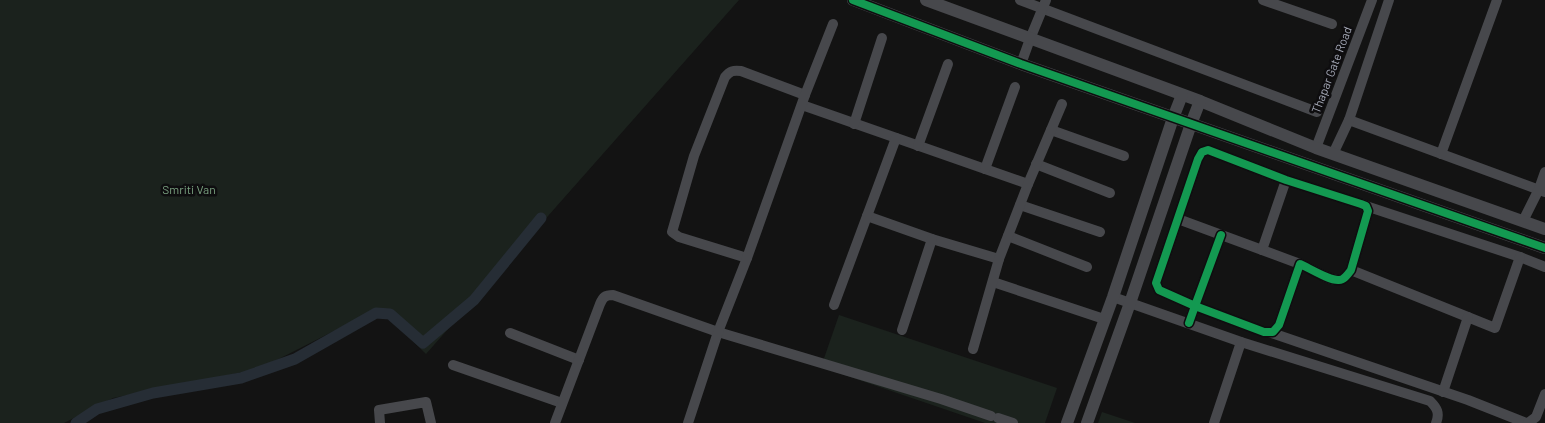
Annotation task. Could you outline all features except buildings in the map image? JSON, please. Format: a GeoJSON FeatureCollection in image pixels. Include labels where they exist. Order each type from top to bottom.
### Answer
{"type":"FeatureCollection","features":[{"type":"Feature","properties":{"kind":"street"},"geometry":{"type":"LineString","coordinates":[[853,0],[1021,64],[1545,248]]}},
{"type":"Feature","properties":{"kind":"street"},"geometry":{"type":"LineString","coordinates":[[926,0],[1200,101],[1316,148],[1545,229]]}},
{"type":"Feature","properties":{"kind":"street"},"geometry":{"type":"LineString","coordinates":[[1020,0],[1044,4],[1316,112]]}},
{"type":"Feature","properties":{"kind":"street"},"geometry":{"type":"LineString","coordinates":[[1263,0],[1332,24]]}},
{"type":"Feature","properties":{"kind":"street","name":"Thapar Gate Road"},"geometry":{"type":"LineString","coordinates":[[1316,148],[1372,0]]}},
{"type":"Feature","properties":{"kind":"street"},"geometry":{"type":"LineString","coordinates":[[1333,154],[1348,120],[1389,0]]}},
{"type":"Feature","properties":{"kind":"street"},"geometry":{"type":"LineString","coordinates":[[1441,154],[1497,0]]}},
{"type":"Feature","properties":{"kind":"street"},"geometry":{"type":"LineString","coordinates":[[1021,64],[1044,4]]}},
{"type":"Feature","properties":{"kind":"street"},"geometry":{"type":"LineString","coordinates":[[688,423],[718,332],[833,24]]}},
{"type":"Feature","properties":{"kind":"street"},"geometry":{"type":"LineString","coordinates":[[854,124],[882,38]]}},
{"type":"Feature","properties":{"kind":"street"},"geometry":{"type":"LineString","coordinates":[[918,146],[948,64]]}},
{"type":"Feature","properties":{"kind":"street"},"geometry":{"type":"LineString","coordinates":[[747,258],[679,237],[672,232],[694,156],[724,76],[734,70],[740,71],[854,124],[1028,184]]}},
{"type":"Feature","properties":{"kind":"street"},"geometry":{"type":"LineString","coordinates":[[985,169],[1015,87]]}},
{"type":"Feature","properties":{"kind":"street"},"geometry":{"type":"LineString","coordinates":[[1067,423],[1113,297],[1182,95]]}},
{"type":"Feature","properties":{"kind":"street"},"geometry":{"type":"LineString","coordinates":[[1087,423],[1200,101]]}},
{"type":"Feature","properties":{"kind":"street"},"geometry":{"type":"LineString","coordinates":[[973,349],[999,259],[1062,104]]}},
{"type":"Feature","properties":{"kind":"street"},"geometry":{"type":"LineString","coordinates":[[1348,120],[1542,190]]}},
{"type":"Feature","properties":{"kind":"street"},"geometry":{"type":"LineString","coordinates":[[1051,130],[1124,156]]}},
{"type":"Feature","properties":{"kind":"street"},"geometry":{"type":"LineString","coordinates":[[834,305],[896,138]]}},
{"type":"Feature","properties":{"kind":"street"},"geometry":{"type":"LineString","coordinates":[[1545,267],[1520,257],[1286,180],[1208,150],[1202,152],[1198,158],[1156,283],[1159,290],[1195,306],[1264,332],[1269,332],[1443,392],[1527,423],[1536,417],[1545,394]]}},
{"type":"Feature","properties":{"kind":"street"},"geometry":{"type":"LineString","coordinates":[[1036,164],[1110,193]]}},
{"type":"Feature","properties":{"kind":"street"},"geometry":{"type":"LineString","coordinates":[[1523,222],[1542,190],[1545,172]]}},
{"type":"Feature","properties":{"kind":"street"},"geometry":{"type":"LineString","coordinates":[[1262,250],[1286,180]]}},
{"type":"Feature","properties":{"kind":"street"},"geometry":{"type":"LineString","coordinates":[[1020,205],[1100,232]]}},
{"type":"Feature","properties":{"kind":"street"},"geometry":{"type":"LineString","coordinates":[[1178,219],[1338,280],[1345,277],[1351,270],[1368,211],[1366,206]]}},
{"type":"Feature","properties":{"kind":"street"},"geometry":{"type":"LineString","coordinates":[[866,216],[932,239],[999,259]]}},
{"type":"Feature","properties":{"kind":"street"},"geometry":{"type":"LineString","coordinates":[[1189,323],[1221,235]]}},
{"type":"Feature","properties":{"kind":"street"},"geometry":{"type":"LineString","coordinates":[[1008,236],[1087,267]]}},
{"type":"Feature","properties":{"kind":"street"},"geometry":{"type":"LineString","coordinates":[[902,330],[932,239]]}},
{"type":"Feature","properties":{"kind":"street"},"geometry":{"type":"LineString","coordinates":[[1351,270],[1495,328],[1520,257]]}},
{"type":"Feature","properties":{"kind":"street"},"geometry":{"type":"LineString","coordinates":[[1269,332],[1273,332],[1279,326],[1300,264]]}},
{"type":"Feature","properties":{"kind":"street"},"geometry":{"type":"LineString","coordinates":[[993,282],[1104,319]]}},
{"type":"Feature","properties":{"kind":"street"},"geometry":{"type":"LineString","coordinates":[[555,423],[600,304],[607,295],[613,295],[718,332],[941,399],[1013,423]]}},
{"type":"Feature","properties":{"kind":"street"},"geometry":{"type":"LineString","coordinates":[[1113,297],[1241,342],[1430,402],[1437,408],[1438,417],[1436,423]]}},
{"type":"Feature","properties":{"kind":"street"},"geometry":{"type":"LineString","coordinates":[[1443,392],[1468,317]]}},
{"type":"Feature","properties":{"kind":"street"},"geometry":{"type":"LineString","coordinates":[[510,333],[579,360]]}},
{"type":"Feature","properties":{"kind":"street"},"geometry":{"type":"LineString","coordinates":[[1214,423],[1241,342]]}},
{"type":"Feature","properties":{"kind":"street"},"geometry":{"type":"LineString","coordinates":[[453,365],[562,403]]}},
{"type":"Feature","properties":{"kind":"street"},"geometry":{"type":"LineString","coordinates":[[380,423],[378,410],[426,402],[431,423]]}},
{"type":"Feature","properties":{"kind":"green space","name":"Smriti Van"},"geometry":{"type":"Polygon","coordinates":[[[0,0],[739,0],[426,354],[379,308],[259,369],[113,398],[64,423],[0,423],[0,0]]]}},
{"type":"Feature","properties":{"kind":"green space"},"geometry":{"type":"Polygon","coordinates":[[[839,315],[1057,388],[1045,423],[985,423],[821,367],[839,315]]]}},
{"type":"Feature","properties":{"kind":"green space"},"geometry":{"type":"Polygon","coordinates":[[[1102,412],[1135,423],[1098,423],[1102,412]]]}},
{"type":"Feature","properties":{"kind":"waterway"},"geometry":{"type":"LineString","coordinates":[[76,423],[97,409],[153,393],[241,378],[295,359],[376,313],[390,314],[423,343],[474,300],[541,218]]}},
{"type":"Feature","properties":{"kind":"cycle path"},"geometry":{"type":"LineString","coordinates":[[853,0],[1021,64],[1545,248]]}},
{"type":"Feature","properties":{"kind":"cycle path"},"geometry":{"type":"LineString","coordinates":[[1189,323],[1195,306],[1264,332],[1273,332],[1279,325],[1300,264],[1335,280],[1343,279],[1349,273],[1368,211],[1366,206],[1361,204],[1286,180],[1208,150],[1202,152],[1198,159],[1156,283],[1159,290],[1195,306],[1221,235]]}}]}
